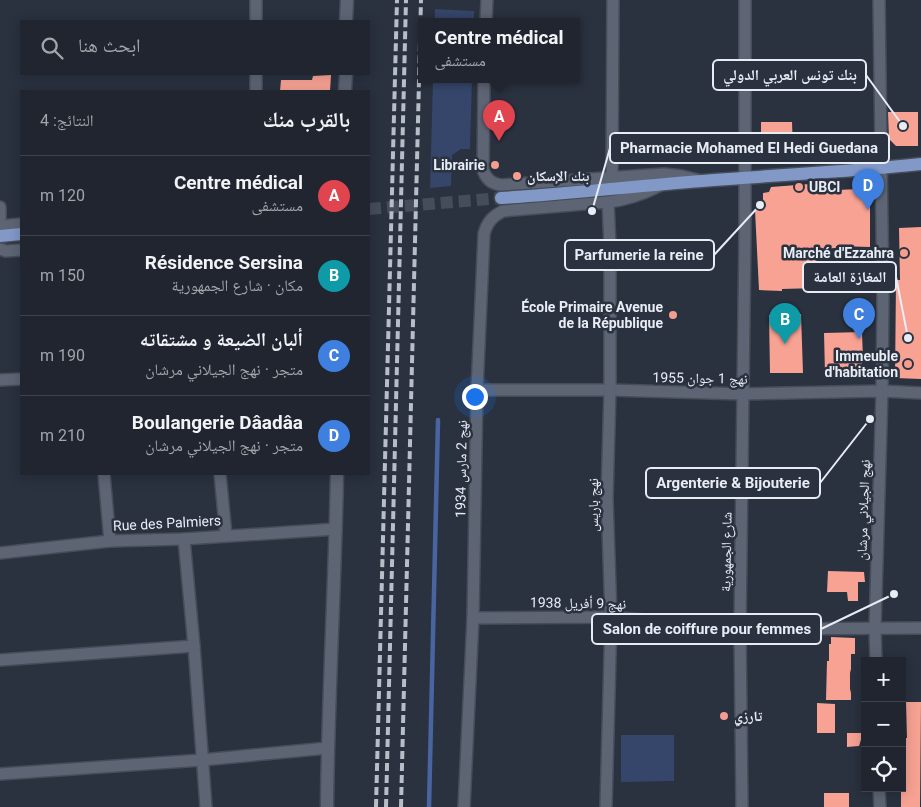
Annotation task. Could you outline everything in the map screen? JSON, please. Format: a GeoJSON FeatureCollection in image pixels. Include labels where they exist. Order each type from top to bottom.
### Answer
{"type":"FeatureCollection","features":[{"type":"Feature","properties":{"kind":"main road"},"geometry":{"type":"LineString","coordinates":[[502,198],[921,164]]}},
{"type":"Feature","properties":{"kind":"main road"},"geometry":{"type":"LineString","coordinates":[[558,181],[559,194]]}},
{"type":"Feature","properties":{"kind":"main road"},"geometry":{"type":"LineString","coordinates":[[0,236],[20,234]]}},
{"type":"Feature","properties":{"kind":"street"},"geometry":{"type":"LineString","coordinates":[[256,0],[256,20]]}},
{"type":"Feature","properties":{"kind":"street"},"geometry":{"type":"LineString","coordinates":[[346,20],[347,0]]}},
{"type":"Feature","properties":{"kind":"street"},"geometry":{"type":"LineString","coordinates":[[486,18],[487,0]]}},
{"type":"Feature","properties":{"kind":"street"},"geometry":{"type":"LineString","coordinates":[[612,177],[613,0]]}},
{"type":"Feature","properties":{"kind":"street","name":"شارع الجمهورية"},"geometry":{"type":"LineString","coordinates":[[742,807],[740,629],[745,0]]}},
{"type":"Feature","properties":{"kind":"street","name":"نهج الجيلاني مرشان"},"geometry":{"type":"LineString","coordinates":[[876,657],[883,291],[879,0]]}},
{"type":"Feature","properties":{"kind":"street"},"geometry":{"type":"LineString","coordinates":[[256,75],[256,90]]}},
{"type":"Feature","properties":{"kind":"street"},"geometry":{"type":"LineString","coordinates":[[345,90],[346,75]]}},
{"type":"Feature","properties":{"kind":"street"},"geometry":{"type":"LineString","coordinates":[[484,83],[483,170],[488,179],[496,184],[673,175],[699,181]]}},
{"type":"Feature","properties":{"kind":"street","name":"نهج 2 مارس 1934"},"geometry":{"type":"LineString","coordinates":[[464,807],[473,618],[478,390],[484,234],[486,226],[496,214],[511,209],[608,202],[636,197],[661,185]]}},
{"type":"Feature","properties":{"kind":"street","name":"نهج باريس"},"geometry":{"type":"LineString","coordinates":[[606,807],[611,617],[607,498],[610,390],[610,246],[608,202]]}},
{"type":"Feature","properties":{"kind":"street"},"geometry":{"type":"LineString","coordinates":[[0,207],[0,226],[20,224]]}},
{"type":"Feature","properties":{"kind":"street"},"geometry":{"type":"LineString","coordinates":[[0,249],[6,251],[20,250]]}},
{"type":"Feature","properties":{"kind":"street"},"geometry":{"type":"LineString","coordinates":[[0,380],[20,379]]}},
{"type":"Feature","properties":{"kind":"street","name":"نهج 1 جوان 1955"},"geometry":{"type":"LineString","coordinates":[[478,390],[610,390],[743,394],[882,390],[921,393]]}},
{"type":"Feature","properties":{"kind":"street"},"geometry":{"type":"LineString","coordinates":[[104,475],[110,540]]}},
{"type":"Feature","properties":{"kind":"street"},"geometry":{"type":"LineString","coordinates":[[220,475],[226,535]]}},
{"type":"Feature","properties":{"kind":"street"},"geometry":{"type":"LineString","coordinates":[[327,807],[337,475]]}},
{"type":"Feature","properties":{"kind":"street","name":"Rue des Palmiers"},"geometry":{"type":"LineString","coordinates":[[0,553],[110,540],[184,539],[336,529]]}},
{"type":"Feature","properties":{"kind":"street"},"geometry":{"type":"LineString","coordinates":[[184,539],[206,807]]}},
{"type":"Feature","properties":{"kind":"street","name":"نهج 9 أفريل 1938"},"geometry":{"type":"LineString","coordinates":[[473,618],[611,617],[740,629],[921,628]]}},
{"type":"Feature","properties":{"kind":"street"},"geometry":{"type":"LineString","coordinates":[[0,660],[194,646]]}},
{"type":"Feature","properties":{"kind":"street"},"geometry":{"type":"LineString","coordinates":[[0,774],[202,760],[328,748]]}},
{"type":"Feature","properties":{"kind":"street"},"geometry":{"type":"LineString","coordinates":[[879,792],[880,807]]}},
{"type":"Feature","properties":{"kind":"shaded area"},"geometry":{"type":"Polygon","coordinates":[[[435,9],[474,11],[474,18],[435,18],[435,9]]]}},
{"type":"Feature","properties":{"kind":"shaded area"},"geometry":{"type":"Polygon","coordinates":[[[433,83],[472,83],[470,149],[461,149],[452,155],[451,186],[430,188],[433,83]]]}},
{"type":"Feature","properties":{"kind":"shaded area"},"geometry":{"type":"Polygon","coordinates":[[[621,735],[674,735],[674,781],[621,782],[621,735]]]}},
{"type":"Feature","properties":{"kind":"building"},"geometry":{"type":"Polygon","coordinates":[[[331,75],[330,90],[280,90],[281,80],[312,80],[313,76],[331,75]]]}},
{"type":"Feature","properties":{"kind":"building"},"geometry":{"type":"Polygon","coordinates":[[[888,112],[918,112],[918,146],[896,146],[889,139],[888,112]]]}},
{"type":"Feature","properties":{"kind":"building"},"geometry":{"type":"Polygon","coordinates":[[[761,122],[792,122],[793,154],[761,156],[761,122]]]}},
{"type":"Feature","properties":{"kind":"building"},"geometry":{"type":"Polygon","coordinates":[[[810,184],[810,187],[815,186],[815,191],[859,189],[870,199],[870,247],[836,246],[836,248],[816,249],[817,288],[782,289],[782,291],[759,290],[755,210],[758,207],[758,201],[763,201],[763,193],[769,192],[771,187],[810,184]]]}},
{"type":"Feature","properties":{"kind":"building"},"geometry":{"type":"Polygon","coordinates":[[[921,227],[921,379],[895,378],[896,280],[900,280],[899,228],[921,227]]]}},
{"type":"Feature","properties":{"kind":"building"},"geometry":{"type":"Polygon","coordinates":[[[801,314],[803,373],[770,373],[769,315],[801,314]]]}},
{"type":"Feature","properties":{"kind":"building"},"geometry":{"type":"Polygon","coordinates":[[[862,332],[862,373],[825,374],[824,333],[862,332]]]}},
{"type":"Feature","properties":{"kind":"building"},"geometry":{"type":"Polygon","coordinates":[[[828,571],[864,572],[865,582],[858,582],[858,601],[848,601],[847,592],[827,592],[828,571]]]}},
{"type":"Feature","properties":{"kind":"building"},"geometry":{"type":"Polygon","coordinates":[[[831,637],[855,638],[855,654],[851,654],[851,700],[826,700],[827,661],[829,661],[831,637]]]}},
{"type":"Feature","properties":{"kind":"building"},"geometry":{"type":"Polygon","coordinates":[[[906,702],[921,702],[920,807],[901,807],[901,792],[906,792],[906,702]]]}},
{"type":"Feature","properties":{"kind":"building"},"geometry":{"type":"Polygon","coordinates":[[[817,703],[835,704],[835,733],[817,733],[817,703]]]}},
{"type":"Feature","properties":{"kind":"building"},"geometry":{"type":"Polygon","coordinates":[[[847,733],[861,733],[859,746],[847,747],[847,733]]]}},
{"type":"Feature","properties":{"kind":"building"},"geometry":{"type":"Polygon","coordinates":[[[824,793],[849,793],[849,807],[824,807],[824,793]]]}},
{"type":"Feature","properties":{"kind":"waterway"},"geometry":{"type":"LineString","coordinates":[[429,807],[438,420]]}},
{"type":"Feature","properties":{"kind":"tunnel"},"geometry":{"type":"LineString","coordinates":[[370,209],[501,198]]}},
{"type":"Feature","properties":{"kind":"railway"},"geometry":{"type":"LineString","coordinates":[[376,807],[397,0]]}},
{"type":"Feature","properties":{"kind":"railway"},"geometry":{"type":"LineString","coordinates":[[386,807],[406,0]]}},
{"type":"Feature","properties":{"kind":"railway"},"geometry":{"type":"LineString","coordinates":[[421,0],[421,18]]}},
{"type":"Feature","properties":{"kind":"railway"},"geometry":{"type":"LineString","coordinates":[[401,807],[419,83]]}},
{"type":"Feature","properties":{"kind":"place","name":"بنك تونس العربي الدولي"},"geometry":{"type":"Point","coordinates":[903,126]}},
{"type":"Feature","properties":{"kind":"place","name":"Centre médical"},"geometry":{"type":"Point","coordinates":[499,141]}},
{"type":"Feature","properties":{"kind":"place","name":"Librairie"},"geometry":{"type":"Point","coordinates":[495,165]}},
{"type":"Feature","properties":{"kind":"place","name":"بنك الإسكان"},"geometry":{"type":"Point","coordinates":[517,176]}},
{"type":"Feature","properties":{"kind":"place","name":"UBCI"},"geometry":{"type":"Point","coordinates":[799,187]}},
{"type":"Feature","properties":{"kind":"place","name":"Parfumerie la reine"},"geometry":{"type":"Point","coordinates":[760,205]}},
{"type":"Feature","properties":{"kind":"place","name":"Boulangerie Dâadâa"},"geometry":{"type":"Point","coordinates":[868,210]}},
{"type":"Feature","properties":{"kind":"place","name":"Pharmacie Mohamed El Hedi Guedana"},"geometry":{"type":"Point","coordinates":[592,211]}},
{"type":"Feature","properties":{"kind":"place","name":"Marché d'Ezzahra"},"geometry":{"type":"Point","coordinates":[904,253]}},
{"type":"Feature","properties":{"kind":"place","name":"École Primaire Avenue de la République"},"geometry":{"type":"Point","coordinates":[673,315]}},
{"type":"Feature","properties":{"kind":"place","name":"المغازة العامة"},"geometry":{"type":"Point","coordinates":[908,338]}},
{"type":"Feature","properties":{"kind":"place","name":"ألبان الضيعة و مشتقاته"},"geometry":{"type":"Point","coordinates":[859,339]}},
{"type":"Feature","properties":{"kind":"place","name":"Résidence Sersina"},"geometry":{"type":"Point","coordinates":[785,344]}},
{"type":"Feature","properties":{"kind":"place","name":"Immeuble d'habitation"},"geometry":{"type":"Point","coordinates":[908,364]}},
{"type":"Feature","properties":{"kind":"place","name":"Argenterie & Bijouterie"},"geometry":{"type":"Point","coordinates":[870,419]}},
{"type":"Feature","properties":{"kind":"place","name":"Salon de coiffure pour femmes"},"geometry":{"type":"Point","coordinates":[894,594]}},
{"type":"Feature","properties":{"kind":"place","name":"تارزي"},"geometry":{"type":"Point","coordinates":[724,716]}}]}
